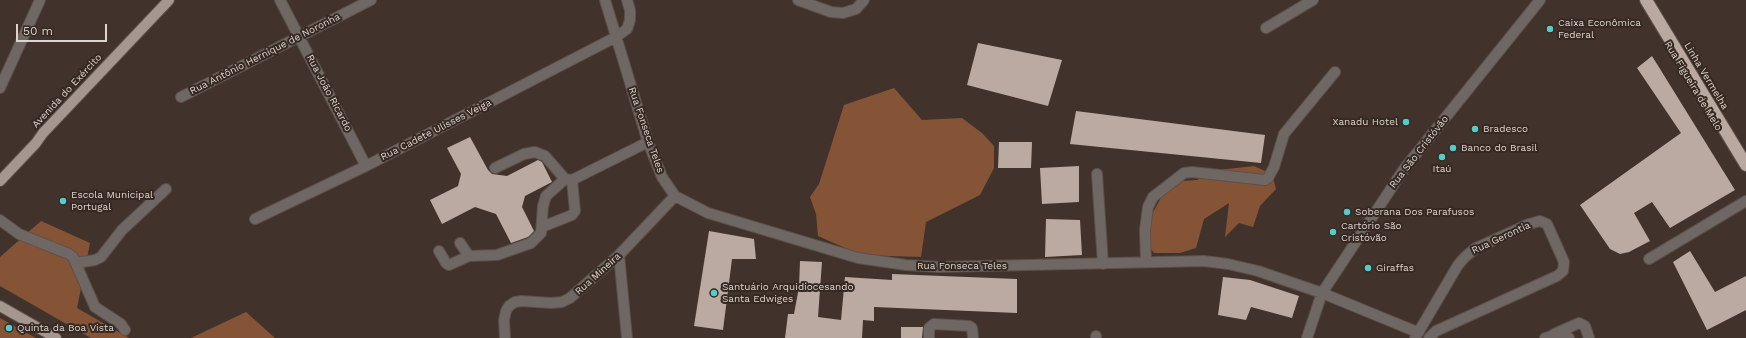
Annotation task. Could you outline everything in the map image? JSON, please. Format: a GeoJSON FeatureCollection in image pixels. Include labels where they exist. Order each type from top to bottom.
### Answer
{"type":"FeatureCollection","features":[{"type":"Feature","properties":{"kind":"highway","name":"Linha Vermelha"},"geometry":{"type":"LineString","coordinates":[[1647,0],[1746,160]]}},
{"type":"Feature","properties":{"kind":"highway","name":"Linha Vermelha"},"geometry":{"type":"LineString","coordinates":[[1647,0],[1746,165]]}},
{"type":"Feature","properties":{"kind":"main road","name":"Avenida do Exército"},"geometry":{"type":"LineString","coordinates":[[0,181],[36,143],[43,132],[169,0]]}},
{"type":"Feature","properties":{"kind":"main road"},"geometry":{"type":"LineString","coordinates":[[0,306],[56,338]]}},
{"type":"Feature","properties":{"kind":"street"},"geometry":{"type":"LineString","coordinates":[[0,88],[40,0]]}},
{"type":"Feature","properties":{"kind":"street","name":"Rua João Ricardo"},"geometry":{"type":"LineString","coordinates":[[280,0],[366,166]]}},
{"type":"Feature","properties":{"kind":"street","name":"Rua Antônio Hernique de Noronha"},"geometry":{"type":"LineString","coordinates":[[181,97],[371,0]]}},
{"type":"Feature","properties":{"kind":"street","name":"Rua Fonseca Teles"},"geometry":{"type":"LineString","coordinates":[[605,0],[648,142],[662,177],[675,196],[708,213],[858,258],[906,265],[939,267],[1204,261],[1228,264],[1258,271],[1322,293]]}},
{"type":"Feature","properties":{"kind":"street","name":"Rua Cadete Ulisses Veiga"},"geometry":{"type":"LineString","coordinates":[[255,219],[366,166],[616,37],[627,29],[630,20],[630,10],[627,0]]}},
{"type":"Feature","properties":{"kind":"street"},"geometry":{"type":"LineString","coordinates":[[798,0],[831,12],[843,13],[856,9],[864,0]]}},
{"type":"Feature","properties":{"kind":"street"},"geometry":{"type":"LineString","coordinates":[[1266,28],[1314,0]]}},
{"type":"Feature","properties":{"kind":"street","name":"Rua São Cristóvão"},"geometry":{"type":"LineString","coordinates":[[1307,338],[1322,293],[1404,168],[1540,0]]}},
{"type":"Feature","properties":{"kind":"street","name":"Rua Figueira de Melo"},"geometry":{"type":"LineString","coordinates":[[1641,0],[1746,172]]}},
{"type":"Feature","properties":{"kind":"street"},"geometry":{"type":"LineString","coordinates":[[1146,262],[1145,230],[1148,207],[1153,198],[1184,173],[1192,172],[1265,180],[1268,178],[1274,167],[1284,134],[1335,72]]}},
{"type":"Feature","properties":{"kind":"street"},"geometry":{"type":"LineString","coordinates":[[439,251],[446,263],[449,265],[469,256],[497,255],[531,243],[540,233],[542,227],[543,206],[546,196],[569,180],[648,142]]}},
{"type":"Feature","properties":{"kind":"street"},"geometry":{"type":"LineString","coordinates":[[495,168],[524,154],[535,152],[545,156],[569,180],[575,210],[572,215],[542,227]]}},
{"type":"Feature","properties":{"kind":"street"},"geometry":{"type":"LineString","coordinates":[[1097,174],[1103,264]]}},
{"type":"Feature","properties":{"kind":"street"},"geometry":{"type":"LineString","coordinates":[[76,263],[95,260],[101,257],[122,230],[166,189]]}},
{"type":"Feature","properties":{"kind":"street","name":"Rua Mineira"},"geometry":{"type":"LineString","coordinates":[[505,338],[504,320],[506,311],[510,306],[515,302],[522,301],[551,303],[562,302],[570,298],[620,255],[675,196]]}},
{"type":"Feature","properties":{"kind":"street"},"geometry":{"type":"LineString","coordinates":[[1649,259],[1746,201]]}},
{"type":"Feature","properties":{"kind":"street"},"geometry":{"type":"LineString","coordinates":[[0,220],[19,234],[69,254],[76,263],[95,307],[121,324],[125,330]]}},
{"type":"Feature","properties":{"kind":"street","name":"Rua Gerontia"},"geometry":{"type":"LineString","coordinates":[[1322,293],[1416,335],[1458,265],[1465,257],[1476,248],[1529,224],[1540,221],[1547,224],[1564,262],[1563,271],[1556,276],[1436,332],[1429,338]]}},
{"type":"Feature","properties":{"kind":"street"},"geometry":{"type":"LineString","coordinates":[[460,243],[469,256]]}},
{"type":"Feature","properties":{"kind":"street"},"geometry":{"type":"LineString","coordinates":[[620,255],[627,338]]}},
{"type":"Feature","properties":{"kind":"street"},"geometry":{"type":"LineString","coordinates":[[929,338],[930,328],[934,324],[969,326],[972,328],[973,338]]}},
{"type":"Feature","properties":{"kind":"street"},"geometry":{"type":"LineString","coordinates":[[1550,336],[1579,324],[1585,326],[1589,338]]}},
{"type":"Feature","properties":{"kind":"street"},"geometry":{"type":"LineString","coordinates":[[1550,336],[1565,334],[1569,338]]}},
{"type":"Feature","properties":{"kind":"shaded area"},"geometry":{"type":"Polygon","coordinates":[[[894,88],[922,120],[962,118],[982,133],[994,146],[994,168],[980,195],[926,222],[921,257],[861,255],[818,236],[816,214],[810,197],[819,184],[844,105],[894,88]]]}},
{"type":"Feature","properties":{"kind":"shaded area"},"geometry":{"type":"Polygon","coordinates":[[[1254,166],[1272,174],[1276,189],[1260,206],[1253,227],[1239,223],[1225,237],[1229,203],[1204,219],[1196,248],[1180,253],[1154,253],[1147,243],[1150,218],[1163,194],[1182,181],[1197,180],[1218,170],[1254,166]]]}},
{"type":"Feature","properties":{"kind":"shaded area"},"geometry":{"type":"Polygon","coordinates":[[[41,221],[90,243],[77,308],[129,338],[91,338],[0,286],[0,257],[41,221]]]}},
{"type":"Feature","properties":{"kind":"shaded area"},"geometry":{"type":"Polygon","coordinates":[[[246,312],[275,338],[191,338],[246,312]]]}},
{"type":"Feature","properties":{"kind":"shaded area","name":"Quinta da Boa Vista"},"geometry":{"type":"Polygon","coordinates":[[[0,318],[36,338],[0,338],[0,318]]]}},
{"type":"Feature","properties":{"kind":"building"},"geometry":{"type":"Polygon","coordinates":[[[978,43],[1062,60],[1048,106],[967,85],[978,43]]]}},
{"type":"Feature","properties":{"kind":"building"},"geometry":{"type":"Polygon","coordinates":[[[1652,56],[1735,190],[1670,228],[1652,202],[1634,213],[1650,241],[1629,252],[1620,254],[1610,249],[1580,205],[1681,133],[1637,68],[1652,56]]]}},
{"type":"Feature","properties":{"kind":"building"},"geometry":{"type":"Polygon","coordinates":[[[1076,111],[1265,135],[1261,163],[1070,144],[1076,111]]]}},
{"type":"Feature","properties":{"kind":"building"},"geometry":{"type":"Polygon","coordinates":[[[470,137],[488,170],[492,174],[507,176],[538,160],[542,162],[552,182],[525,196],[522,207],[534,231],[528,237],[511,243],[496,214],[475,207],[442,224],[430,200],[458,186],[461,174],[447,148],[470,137]]]}},
{"type":"Feature","properties":{"kind":"building"},"geometry":{"type":"Polygon","coordinates":[[[999,142],[1032,142],[1031,168],[998,168],[999,142]]]}},
{"type":"Feature","properties":{"kind":"building"},"geometry":{"type":"Polygon","coordinates":[[[1079,166],[1079,202],[1042,204],[1040,168],[1079,166]]]}},
{"type":"Feature","properties":{"kind":"building"},"geometry":{"type":"Polygon","coordinates":[[[1046,219],[1080,220],[1082,255],[1045,257],[1046,219]]]}},
{"type":"Feature","properties":{"kind":"building","name":"Santuário Arquidiocesando Santa Edwiges"},"geometry":{"type":"Polygon","coordinates":[[[709,231],[754,239],[756,259],[732,259],[723,330],[694,326],[709,231]]]}},
{"type":"Feature","properties":{"kind":"building"},"geometry":{"type":"Polygon","coordinates":[[[1690,251],[1715,292],[1746,276],[1746,310],[1707,330],[1673,262],[1690,251]]]}},
{"type":"Feature","properties":{"kind":"building"},"geometry":{"type":"Polygon","coordinates":[[[800,261],[822,262],[818,317],[841,320],[845,277],[892,280],[892,274],[1017,279],[1017,313],[874,307],[874,321],[863,320],[862,338],[785,338],[788,314],[794,314],[799,287],[800,261]]]}},
{"type":"Feature","properties":{"kind":"building"},"geometry":{"type":"Polygon","coordinates":[[[1223,277],[1250,280],[1299,296],[1292,318],[1251,307],[1246,320],[1218,315],[1223,277]]]}},
{"type":"Feature","properties":{"kind":"building"},"geometry":{"type":"Polygon","coordinates":[[[901,327],[923,327],[922,338],[901,338],[901,327]]]}},
{"type":"Feature","properties":{"kind":"place","name":"Caixa Econômica Federal"},"geometry":{"type":"Point","coordinates":[1550,29]}},
{"type":"Feature","properties":{"kind":"place","name":"Xanadu Hotel"},"geometry":{"type":"Point","coordinates":[1406,122]}},
{"type":"Feature","properties":{"kind":"place","name":"Bradesco"},"geometry":{"type":"Point","coordinates":[1475,129]}},
{"type":"Feature","properties":{"kind":"place","name":"Banco do Brasil"},"geometry":{"type":"Point","coordinates":[1453,148]}},
{"type":"Feature","properties":{"kind":"place","name":"Itaú"},"geometry":{"type":"Point","coordinates":[1442,157]}},
{"type":"Feature","properties":{"kind":"place","name":"Escola Municipal Portugal"},"geometry":{"type":"Point","coordinates":[63,201]}},
{"type":"Feature","properties":{"kind":"place","name":"Soberana Dos Parafusos"},"geometry":{"type":"Point","coordinates":[1347,212]}},
{"type":"Feature","properties":{"kind":"place","name":"Cartório São Cristóvão"},"geometry":{"type":"Point","coordinates":[1333,232]}},
{"type":"Feature","properties":{"kind":"place","name":"Giraffas"},"geometry":{"type":"Point","coordinates":[1368,268]}},
{"type":"Feature","properties":{"kind":"place","name":"Santuário Arquidiocesando Santa Edwiges"},"geometry":{"type":"Point","coordinates":[714,293]}},
{"type":"Feature","properties":{"kind":"place","name":"Quinta da Boa Vista"},"geometry":{"type":"Point","coordinates":[9,328]}}]}
